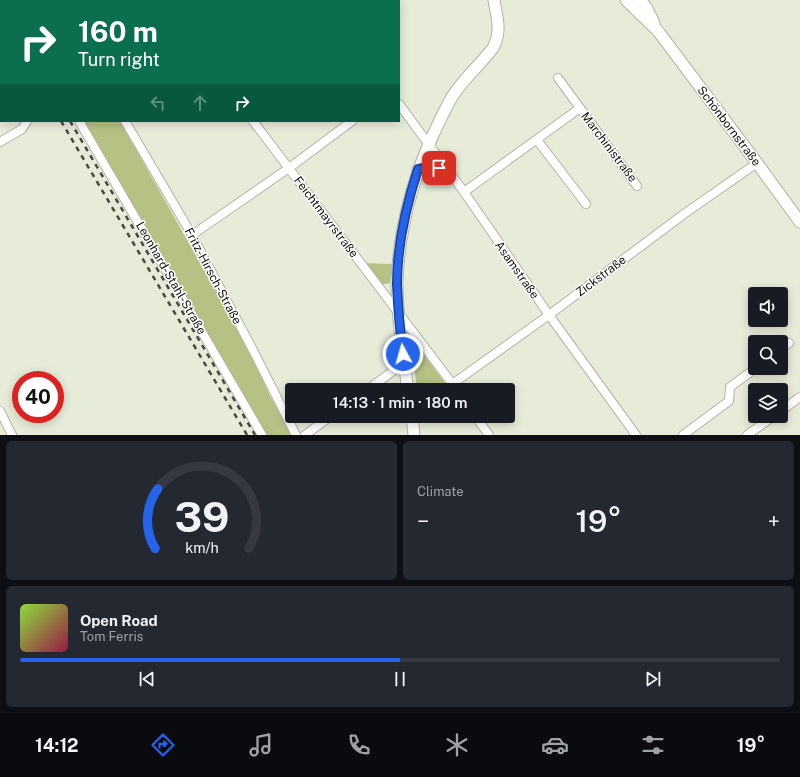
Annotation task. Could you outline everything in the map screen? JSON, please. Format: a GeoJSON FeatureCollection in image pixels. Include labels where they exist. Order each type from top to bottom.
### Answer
{"type":"FeatureCollection","features":[{"type":"Feature","properties":{"kind":"street"},"geometry":{"type":"LineString","coordinates":[[407,383],[398,312],[397,283],[401,236],[408,202],[418,169],[444,112],[453,96],[498,40],[498,25],[494,0]]}},
{"type":"Feature","properties":{"kind":"street","name":"Schönbornstraße"},"geometry":{"type":"LineString","coordinates":[[626,0],[658,30]]}},
{"type":"Feature","properties":{"kind":"street","name":"Schönbornstraße"},"geometry":{"type":"LineString","coordinates":[[640,0],[646,7],[658,30],[800,222]]}},
{"type":"Feature","properties":{"kind":"street","name":"Marchinistraße"},"geometry":{"type":"LineString","coordinates":[[558,78],[637,186]]}},
{"type":"Feature","properties":{"kind":"street","name":"Asamstraße"},"geometry":{"type":"LineString","coordinates":[[400,105],[448,169],[549,315],[636,435]]}},
{"type":"Feature","properties":{"kind":"street","name":"Marchinistraße"},"geometry":{"type":"LineString","coordinates":[[464,192],[580,108]]}},
{"type":"Feature","properties":{"kind":"street"},"geometry":{"type":"LineString","coordinates":[[0,142],[22,129],[26,122]]}},
{"type":"Feature","properties":{"kind":"street","name":"Leonhard-Stahl-Straße"},"geometry":{"type":"LineString","coordinates":[[79,122],[262,435]]}},
{"type":"Feature","properties":{"kind":"street","name":"Fritz-Hirsch-Straße"},"geometry":{"type":"LineString","coordinates":[[126,122],[192,235],[296,435]]}},
{"type":"Feature","properties":{"kind":"street","name":"Feichtmayrstraße"},"geometry":{"type":"LineString","coordinates":[[255,122],[451,383]]}},
{"type":"Feature","properties":{"kind":"street"},"geometry":{"type":"LineString","coordinates":[[192,235],[289,168],[351,122]]}},
{"type":"Feature","properties":{"kind":"street"},"geometry":{"type":"LineString","coordinates":[[537,140],[586,204]]}},
{"type":"Feature","properties":{"kind":"street","name":"Zickstraße"},"geometry":{"type":"LineString","coordinates":[[459,383],[684,214],[757,163]]}},
{"type":"Feature","properties":{"kind":"street"},"geometry":{"type":"LineString","coordinates":[[418,169],[431,167],[448,169]]}},
{"type":"Feature","properties":{"kind":"street"},"geometry":{"type":"LineString","coordinates":[[377,383],[404,363]]}},
{"type":"Feature","properties":{"kind":"street"},"geometry":{"type":"LineString","coordinates":[[684,435],[729,401],[730,388],[748,374]]}},
{"type":"Feature","properties":{"kind":"street"},"geometry":{"type":"LineString","coordinates":[[788,406],[800,397]]}},
{"type":"Feature","properties":{"kind":"street"},"geometry":{"type":"LineString","coordinates":[[0,411],[12,435]]}},
{"type":"Feature","properties":{"kind":"street"},"geometry":{"type":"LineString","coordinates":[[305,435],[321,423]]}},
{"type":"Feature","properties":{"kind":"street"},"geometry":{"type":"LineString","coordinates":[[413,423],[414,435]]}},
{"type":"Feature","properties":{"kind":"street"},"geometry":{"type":"LineString","coordinates":[[480,423],[488,435]]}},
{"type":"Feature","properties":{"kind":"street"},"geometry":{"type":"LineString","coordinates":[[747,435],[764,423]]}},
{"type":"Feature","properties":{"kind":"green space"},"geometry":{"type":"Polygon","coordinates":[[[83,122],[121,122],[254,359],[270,396],[293,435],[259,435],[83,122]]]}},
{"type":"Feature","properties":{"kind":"green space"},"geometry":{"type":"Polygon","coordinates":[[[363,263],[392,264],[390,283],[380,285],[363,263]]]}},
{"type":"Feature","properties":{"kind":"green space"},"geometry":{"type":"Polygon","coordinates":[[[414,341],[445,383],[416,383],[411,343],[414,341]]]}},
{"type":"Feature","properties":{"kind":"railway"},"geometry":{"type":"LineString","coordinates":[[62,122],[247,435]]}},
{"type":"Feature","properties":{"kind":"railway"},"geometry":{"type":"LineString","coordinates":[[71,122],[255,435]]}},
{"type":"Feature","properties":{"kind":"route"},"geometry":{"type":"LineString","coordinates":[[403,354],[398,312],[397,283],[401,236],[408,202],[418,169],[431,167],[439,168]]}}]}
